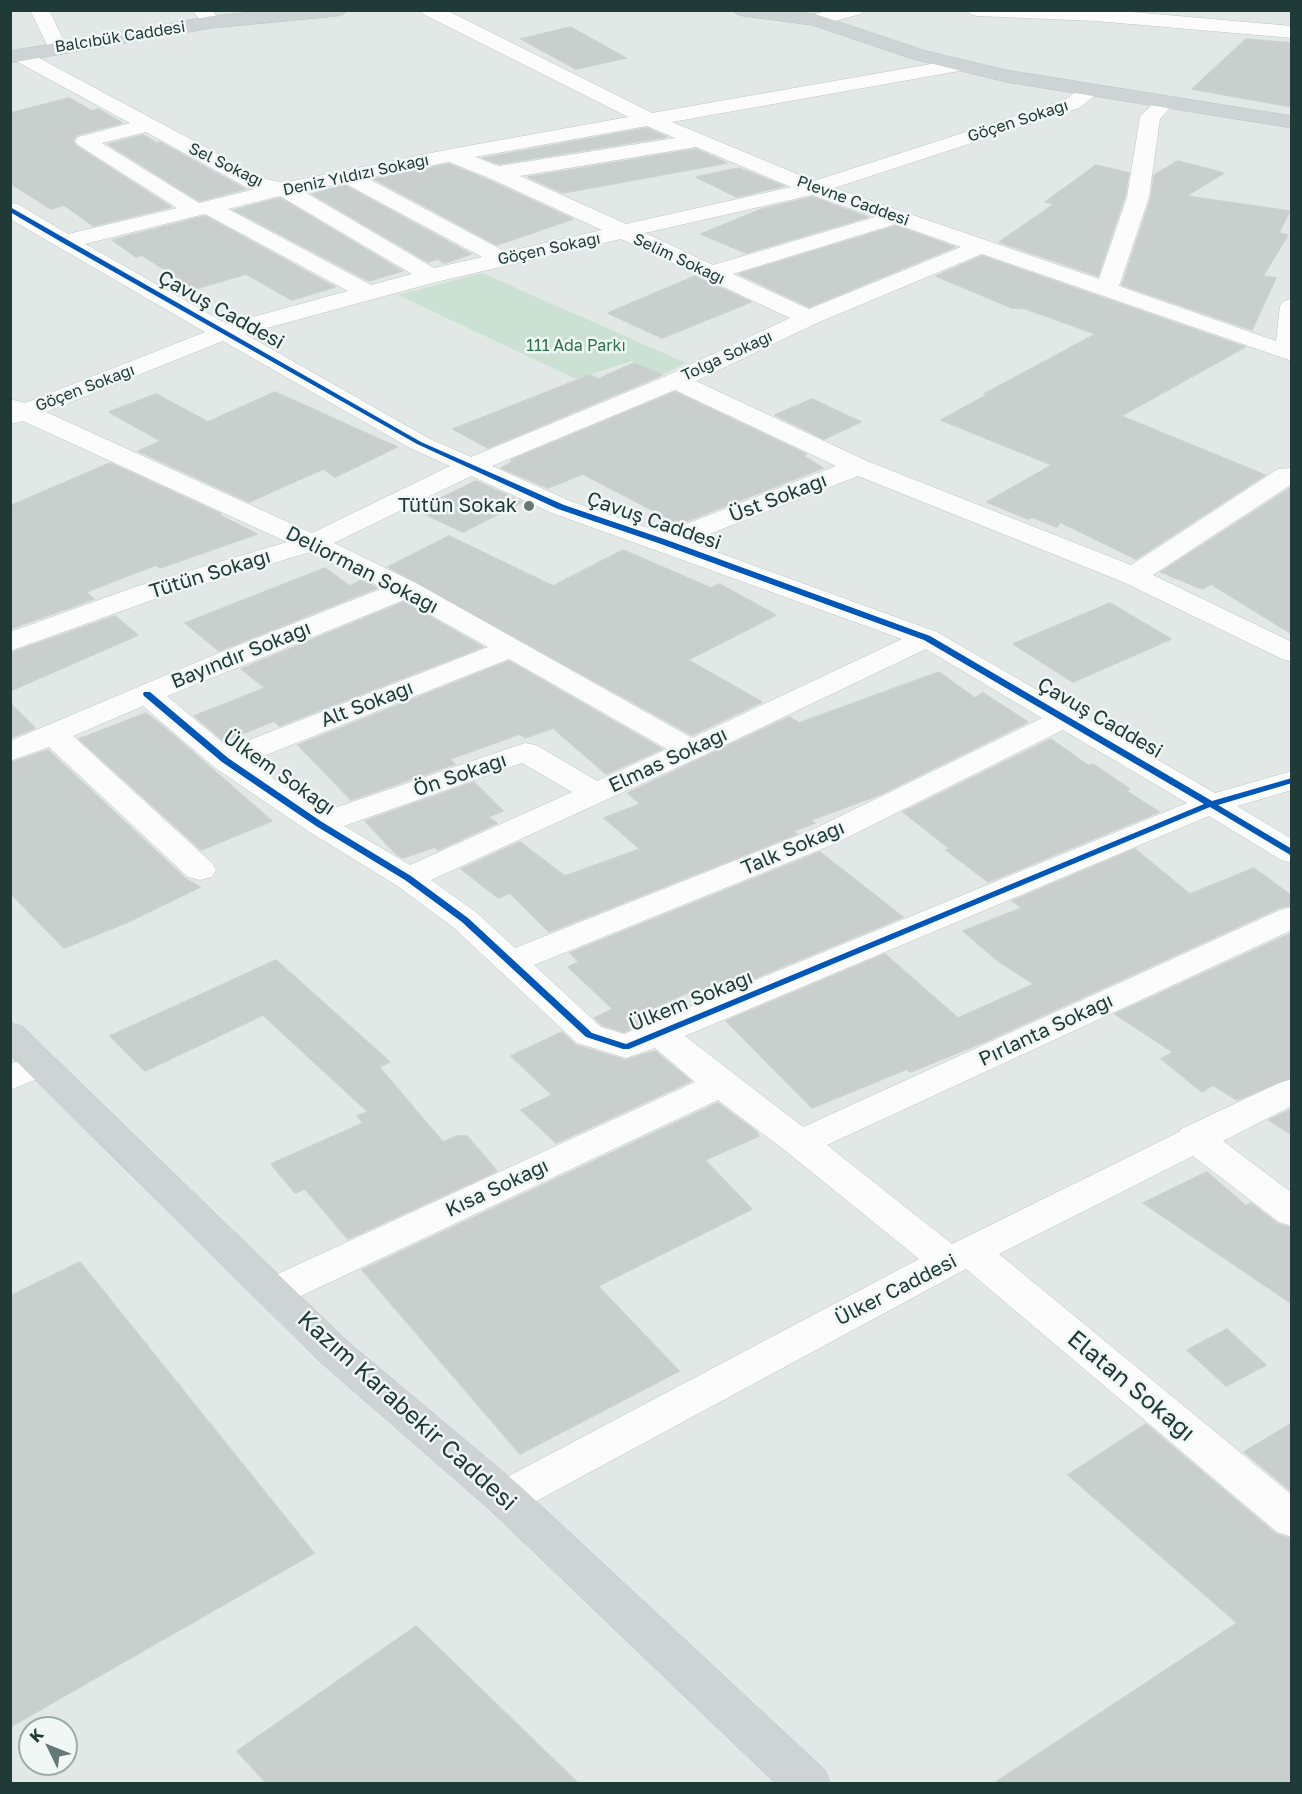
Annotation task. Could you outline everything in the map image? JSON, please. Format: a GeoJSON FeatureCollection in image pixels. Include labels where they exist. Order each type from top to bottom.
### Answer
{"type":"FeatureCollection","features":[{"type":"Feature","properties":{"kind":"main road","name":"Balcıbük Caddesi"},"geometry":{"type":"LineString","coordinates":[[15,56],[207,16],[337,10]]}},
{"type":"Feature","properties":{"kind":"main road"},"geometry":{"type":"LineString","coordinates":[[743,10],[815,20],[920,55],[959,65],[1164,103],[1292,122]]}},
{"type":"Feature","properties":{"kind":"main road","name":"Kazım Karabekir Caddesi"},"geometry":{"type":"LineString","coordinates":[[10,1034],[25,1071],[274,1292],[332,1350],[505,1498],[808,1784]]}},
{"type":"Feature","properties":{"kind":"street"},"geometry":{"type":"LineString","coordinates":[[39,10],[57,47]]}},
{"type":"Feature","properties":{"kind":"street","name":"Plevne Caddesi"},"geometry":{"type":"LineString","coordinates":[[430,10],[649,120],[813,188],[1289,354]]}},
{"type":"Feature","properties":{"kind":"street"},"geometry":{"type":"LineString","coordinates":[[815,20],[854,10]]}},
{"type":"Feature","properties":{"kind":"street"},"geometry":{"type":"LineString","coordinates":[[977,10],[1096,13],[1292,32]]}},
{"type":"Feature","properties":{"kind":"street","name":"Sel Sokağı"},"geometry":{"type":"LineString","coordinates":[[15,56],[256,183],[283,189],[431,276]]}},
{"type":"Feature","properties":{"kind":"street","name":"Deniz Yıldızı Sokağı"},"geometry":{"type":"LineString","coordinates":[[65,242],[283,189],[452,155],[959,65]]}},
{"type":"Feature","properties":{"kind":"street","name":"Göçen Sokağı"},"geometry":{"type":"LineString","coordinates":[[14,412],[89,388],[225,332],[431,276],[813,188],[1072,104],[1090,90]]}},
{"type":"Feature","properties":{"kind":"street"},"geometry":{"type":"LineString","coordinates":[[1106,291],[1138,197],[1150,117],[1164,103]]}},
{"type":"Feature","properties":{"kind":"street"},"geometry":{"type":"LineString","coordinates":[[147,125],[85,141],[202,208],[369,293]]}},
{"type":"Feature","properties":{"kind":"street"},"geometry":{"type":"LineString","coordinates":[[497,173],[696,141]]}},
{"type":"Feature","properties":{"kind":"street","name":"Selim Sokağı"},"geometry":{"type":"LineString","coordinates":[[452,155],[497,173],[809,318]]}},
{"type":"Feature","properties":{"kind":"street"},"geometry":{"type":"LineString","coordinates":[[347,176],[502,259]]}},
{"type":"Feature","properties":{"kind":"street","name":"Çavuş Caddesi"},"geometry":{"type":"LineString","coordinates":[[10,209],[419,443],[561,507],[664,542],[927,639],[1292,853]]}},
{"type":"Feature","properties":{"kind":"street"},"geometry":{"type":"LineString","coordinates":[[711,273],[897,218]]}},
{"type":"Feature","properties":{"kind":"street","name":"Tolga Sokağı"},"geometry":{"type":"LineString","coordinates":[[471,466],[675,381],[809,318],[982,246]]}},
{"type":"Feature","properties":{"kind":"street"},"geometry":{"type":"LineString","coordinates":[[1289,354],[1292,306]]}},
{"type":"Feature","properties":{"kind":"street"},"geometry":{"type":"LineString","coordinates":[[675,381],[708,394],[858,467],[1132,576],[1292,653]]}},
{"type":"Feature","properties":{"kind":"street","name":"Deliorman Sokağı"},"geometry":{"type":"LineString","coordinates":[[14,412],[312,543],[406,590],[691,750]]}},
{"type":"Feature","properties":{"kind":"street","name":"Tütün Sokağı"},"geometry":{"type":"LineString","coordinates":[[10,642],[145,593],[312,543],[471,466]]}},
{"type":"Feature","properties":{"kind":"street","name":"Üst Sokağı"},"geometry":{"type":"LineString","coordinates":[[664,542],[858,467]]}},
{"type":"Feature","properties":{"kind":"street"},"geometry":{"type":"LineString","coordinates":[[1132,576],[1287,475]]}},
{"type":"Feature","properties":{"kind":"street","name":"Bayındır Sokağı"},"geometry":{"type":"LineString","coordinates":[[10,752],[219,663],[406,590]]}},
{"type":"Feature","properties":{"kind":"street","name":"Elmas Sokağı"},"geometry":{"type":"LineString","coordinates":[[408,878],[691,750],[927,639]]}},
{"type":"Feature","properties":{"kind":"street","name":"Alt Sokağı"},"geometry":{"type":"LineString","coordinates":[[225,760],[510,649]]}},
{"type":"Feature","properties":{"kind":"street","name":"Ülkem Sokağı"},"geometry":{"type":"LineString","coordinates":[[147,694],[225,760],[319,824],[408,878],[465,920],[513,962],[589,1035],[626,1047],[1211,804],[1292,780]]}},
{"type":"Feature","properties":{"kind":"street","name":"Talk Sokağı"},"geometry":{"type":"LineString","coordinates":[[513,962],[823,837],[1065,718]]}},
{"type":"Feature","properties":{"kind":"street"},"geometry":{"type":"LineString","coordinates":[[52,733],[200,870]]}},
{"type":"Feature","properties":{"kind":"street","name":"Ön Sokağı"},"geometry":{"type":"LineString","coordinates":[[319,824],[525,752],[596,793]]}},
{"type":"Feature","properties":{"kind":"street","name":"Pırlanta Sokağı"},"geometry":{"type":"LineString","coordinates":[[800,1143],[1292,917]]}},
{"type":"Feature","properties":{"kind":"street","name":"Ülkem Sokağı"},"geometry":{"type":"LineString","coordinates":[[660,1034],[721,1084],[800,1143],[959,1256]]}},
{"type":"Feature","properties":{"kind":"street","name":"Kısa Sokağı"},"geometry":{"type":"LineString","coordinates":[[274,1292],[721,1084]]}},
{"type":"Feature","properties":{"kind":"street","name":"Ülker Caddesi"},"geometry":{"type":"LineString","coordinates":[[505,1498],[959,1256],[1292,1091]]}},
{"type":"Feature","properties":{"kind":"street"},"geometry":{"type":"LineString","coordinates":[[1194,1138],[1292,1213]]}},
{"type":"Feature","properties":{"kind":"street","name":"Elatan Sokağı"},"geometry":{"type":"LineString","coordinates":[[959,1256],[1292,1520]]}},
{"type":"Feature","properties":{"kind":"green space","name":"111 Ada Parkı"},"geometry":{"type":"Polygon","coordinates":[[[482,273],[686,363],[661,375],[632,361],[576,379],[398,295],[482,273]]]}},
{"type":"Feature","properties":{"kind":"building"},"geometry":{"type":"Polygon","coordinates":[[[570,27],[626,58],[576,69],[521,39],[570,27]]]}},
{"type":"Feature","properties":{"kind":"building"},"geometry":{"type":"Polygon","coordinates":[[[1246,39],[1292,43],[1292,107],[1192,89],[1246,39]]]}},
{"type":"Feature","properties":{"kind":"building"},"geometry":{"type":"Polygon","coordinates":[[[69,98],[92,111],[98,109],[122,123],[77,135],[73,141],[76,146],[171,207],[93,226],[64,205],[51,209],[10,183],[10,113],[69,98]]]}},
{"type":"Feature","properties":{"kind":"building"},"geometry":{"type":"Polygon","coordinates":[[[647,128],[667,137],[499,164],[483,158],[647,128]]]}},
{"type":"Feature","properties":{"kind":"building"},"geometry":{"type":"Polygon","coordinates":[[[143,135],[245,189],[199,201],[108,144],[143,135]]]}},
{"type":"Feature","properties":{"kind":"building"},"geometry":{"type":"Polygon","coordinates":[[[696,149],[727,163],[563,193],[528,177],[696,149]]]}},
{"type":"Feature","properties":{"kind":"building"},"geometry":{"type":"Polygon","coordinates":[[[1178,161],[1224,173],[1186,196],[1290,211],[1279,233],[1288,235],[1263,276],[1276,278],[1252,330],[1122,285],[1151,198],[1154,175],[1178,161]]]}},
{"type":"Feature","properties":{"kind":"building"},"geometry":{"type":"Polygon","coordinates":[[[449,164],[573,219],[497,245],[374,179],[449,164]]]}},
{"type":"Feature","properties":{"kind":"building"},"geometry":{"type":"Polygon","coordinates":[[[1096,165],[1129,173],[1125,196],[1098,276],[999,242],[1054,204],[1045,202],[1096,165]]]}},
{"type":"Feature","properties":{"kind":"building"},"geometry":{"type":"Polygon","coordinates":[[[739,168],[784,186],[737,197],[696,177],[739,168]]]}},
{"type":"Feature","properties":{"kind":"building"},"geometry":{"type":"Polygon","coordinates":[[[344,185],[471,254],[445,263],[438,259],[428,262],[312,194],[344,185]]]}},
{"type":"Feature","properties":{"kind":"building"},"geometry":{"type":"Polygon","coordinates":[[[812,197],[868,217],[746,253],[701,234],[762,209],[812,197]]]}},
{"type":"Feature","properties":{"kind":"building"},"geometry":{"type":"Polygon","coordinates":[[[280,198],[402,271],[369,281],[234,210],[280,198]]]}},
{"type":"Feature","properties":{"kind":"building"},"geometry":{"type":"Polygon","coordinates":[[[205,216],[335,287],[292,300],[246,274],[195,289],[142,255],[136,257],[112,240],[205,216]]]}},
{"type":"Feature","properties":{"kind":"building"},"geometry":{"type":"Polygon","coordinates":[[[896,226],[955,247],[809,307],[739,274],[896,226]]]}},
{"type":"Feature","properties":{"kind":"building"},"geometry":{"type":"Polygon","coordinates":[[[982,256],[1245,347],[1121,416],[1265,475],[1136,559],[1060,522],[1057,527],[1032,517],[1028,519],[987,502],[1052,465],[941,420],[987,395],[984,394],[1096,334],[1026,309],[1012,308],[936,276],[982,256]]]}},
{"type":"Feature","properties":{"kind":"building"},"geometry":{"type":"Polygon","coordinates":[[[695,276],[751,302],[662,338],[608,313],[695,276]]]}},
{"type":"Feature","properties":{"kind":"building"},"geometry":{"type":"Polygon","coordinates":[[[634,363],[662,375],[488,448],[453,429],[590,375],[598,379],[634,363]]]}},
{"type":"Feature","properties":{"kind":"building"},"geometry":{"type":"Polygon","coordinates":[[[275,392],[397,447],[335,477],[323,469],[249,502],[138,451],[161,441],[109,412],[156,394],[208,422],[275,392]]]}},
{"type":"Feature","properties":{"kind":"building"},"geometry":{"type":"Polygon","coordinates":[[[675,392],[806,454],[803,456],[823,468],[679,524],[583,474],[548,488],[501,468],[513,462],[511,460],[675,392]]]}},
{"type":"Feature","properties":{"kind":"building"},"geometry":{"type":"Polygon","coordinates":[[[812,399],[861,422],[824,439],[775,415],[812,399]]]}},
{"type":"Feature","properties":{"kind":"building"},"geometry":{"type":"Polygon","coordinates":[[[110,463],[221,514],[219,515],[257,534],[160,568],[156,565],[86,592],[94,599],[10,629],[10,506],[110,463]]]}},
{"type":"Feature","properties":{"kind":"building"},"geometry":{"type":"Polygon","coordinates":[[[476,481],[522,502],[463,532],[416,510],[476,481]]]}},
{"type":"Feature","properties":{"kind":"building"},"geometry":{"type":"Polygon","coordinates":[[[1292,487],[1292,634],[1211,584],[1202,589],[1161,572],[1292,487]]]}},
{"type":"Feature","properties":{"kind":"building"},"geometry":{"type":"Polygon","coordinates":[[[449,536],[553,586],[623,550],[711,588],[719,584],[776,615],[688,660],[762,702],[692,735],[388,567],[449,536]]]}},
{"type":"Feature","properties":{"kind":"building"},"geometry":{"type":"Polygon","coordinates":[[[325,568],[350,586],[362,580],[377,588],[219,651],[185,623],[325,568]]]}},
{"type":"Feature","properties":{"kind":"building"},"geometry":{"type":"Polygon","coordinates":[[[404,602],[483,647],[279,726],[274,721],[224,741],[194,716],[265,688],[241,669],[404,602]]]}},
{"type":"Feature","properties":{"kind":"building"},"geometry":{"type":"Polygon","coordinates":[[[1110,603],[1171,639],[1073,682],[1013,644],[1110,603]]]}},
{"type":"Feature","properties":{"kind":"building"},"geometry":{"type":"Polygon","coordinates":[[[115,616],[138,635],[10,691],[10,653],[115,616]]]}},
{"type":"Feature","properties":{"kind":"building"},"geometry":{"type":"Polygon","coordinates":[[[509,661],[662,749],[606,774],[553,728],[525,738],[520,734],[450,759],[455,764],[351,800],[298,745],[509,661]]]}},
{"type":"Feature","properties":{"kind":"building"},"geometry":{"type":"Polygon","coordinates":[[[939,672],[975,698],[983,693],[1028,722],[879,795],[811,820],[815,823],[794,831],[797,834],[549,932],[510,893],[498,898],[461,869],[520,842],[565,876],[640,849],[604,818],[640,804],[628,793],[789,717],[799,723],[939,672]]]}},
{"type":"Feature","properties":{"kind":"building"},"geometry":{"type":"Polygon","coordinates":[[[10,703],[35,728],[10,738],[10,703]]]}},
{"type":"Feature","properties":{"kind":"building"},"geometry":{"type":"Polygon","coordinates":[[[146,713],[272,821],[201,850],[79,739],[146,713]]]}},
{"type":"Feature","properties":{"kind":"building"},"geometry":{"type":"Polygon","coordinates":[[[1051,739],[1089,766],[1093,764],[1130,789],[1126,791],[1159,812],[988,882],[946,850],[950,849],[903,812],[1051,739]]]}},
{"type":"Feature","properties":{"kind":"building"},"geometry":{"type":"Polygon","coordinates":[[[48,750],[186,879],[200,887],[128,922],[64,948],[10,893],[10,763],[48,750]]]}},
{"type":"Feature","properties":{"kind":"building"},"geometry":{"type":"Polygon","coordinates":[[[474,782],[503,811],[488,817],[497,823],[438,850],[435,847],[403,858],[396,854],[365,821],[474,782]]]}},
{"type":"Feature","properties":{"kind":"building"},"geometry":{"type":"Polygon","coordinates":[[[1135,849],[1190,894],[1254,868],[1292,896],[1292,905],[1279,908],[984,1042],[910,1072],[907,1069],[812,1108],[726,1021],[885,954],[958,1018],[1034,984],[998,961],[963,931],[1022,908],[1012,901],[1135,849]]]}},
{"type":"Feature","properties":{"kind":"building"},"geometry":{"type":"Polygon","coordinates":[[[820,852],[903,917],[704,999],[695,989],[633,1018],[641,1025],[624,1032],[602,1025],[594,1018],[613,1009],[568,967],[579,962],[570,953],[820,852]]]}},
{"type":"Feature","properties":{"kind":"building"},"geometry":{"type":"Polygon","coordinates":[[[1292,933],[1292,1077],[1237,1100],[1213,1085],[1202,1092],[1161,1059],[1173,1052],[1115,1014],[1292,933]]]}},
{"type":"Feature","properties":{"kind":"building"},"geometry":{"type":"Polygon","coordinates":[[[276,960],[390,1062],[379,1067],[443,1142],[457,1136],[467,1136],[497,1171],[348,1239],[305,1189],[295,1193],[271,1164],[363,1123],[357,1116],[368,1112],[263,1015],[145,1071],[110,1036],[276,960]]]}},
{"type":"Feature","properties":{"kind":"building"},"geometry":{"type":"Polygon","coordinates":[[[562,1032],[576,1045],[625,1060],[655,1051],[691,1081],[556,1143],[521,1110],[552,1095],[511,1056],[562,1032]]]}},
{"type":"Feature","properties":{"kind":"building"},"geometry":{"type":"Polygon","coordinates":[[[718,1103],[756,1131],[759,1136],[705,1160],[752,1209],[598,1286],[679,1371],[520,1454],[362,1270],[718,1103]]]}},
{"type":"Feature","properties":{"kind":"building"},"geometry":{"type":"Polygon","coordinates":[[[1292,1109],[1292,1135],[1269,1120],[1292,1109]]]}},
{"type":"Feature","properties":{"kind":"building"},"geometry":{"type":"Polygon","coordinates":[[[1207,1172],[1246,1206],[1251,1203],[1278,1224],[1292,1228],[1292,1304],[1143,1203],[1207,1172]]]}},
{"type":"Feature","properties":{"kind":"building"},"geometry":{"type":"Polygon","coordinates":[[[80,1262],[314,1553],[29,1716],[18,1716],[18,1722],[10,1727],[10,1296],[80,1262]]]}},
{"type":"Feature","properties":{"kind":"building"},"geometry":{"type":"Polygon","coordinates":[[[1227,1329],[1266,1365],[1226,1386],[1187,1350],[1227,1329]]]}},
{"type":"Feature","properties":{"kind":"building"},"geometry":{"type":"Polygon","coordinates":[[[1292,1423],[1292,1492],[1244,1452],[1292,1423]]]}},
{"type":"Feature","properties":{"kind":"building"},"geometry":{"type":"Polygon","coordinates":[[[1146,1424],[1276,1534],[1292,1539],[1292,1784],[993,1784],[1237,1623],[1068,1475],[1146,1424]]]}},
{"type":"Feature","properties":{"kind":"building"},"geometry":{"type":"Polygon","coordinates":[[[416,1626],[579,1784],[267,1784],[237,1751],[416,1626]]]}},
{"type":"Feature","properties":{"kind":"cycle path"},"geometry":{"type":"LineString","coordinates":[[10,209],[419,443],[561,507],[927,638],[1292,853]]}},
{"type":"Feature","properties":{"kind":"cycle path"},"geometry":{"type":"LineString","coordinates":[[147,694],[225,760],[319,824],[408,878],[465,920],[589,1035],[626,1047],[1211,804],[1292,780]]}},
{"type":"Feature","properties":{"kind":"place","name":"Tütün Sokak"},"geometry":{"type":"Point","coordinates":[529,506]}}]}
